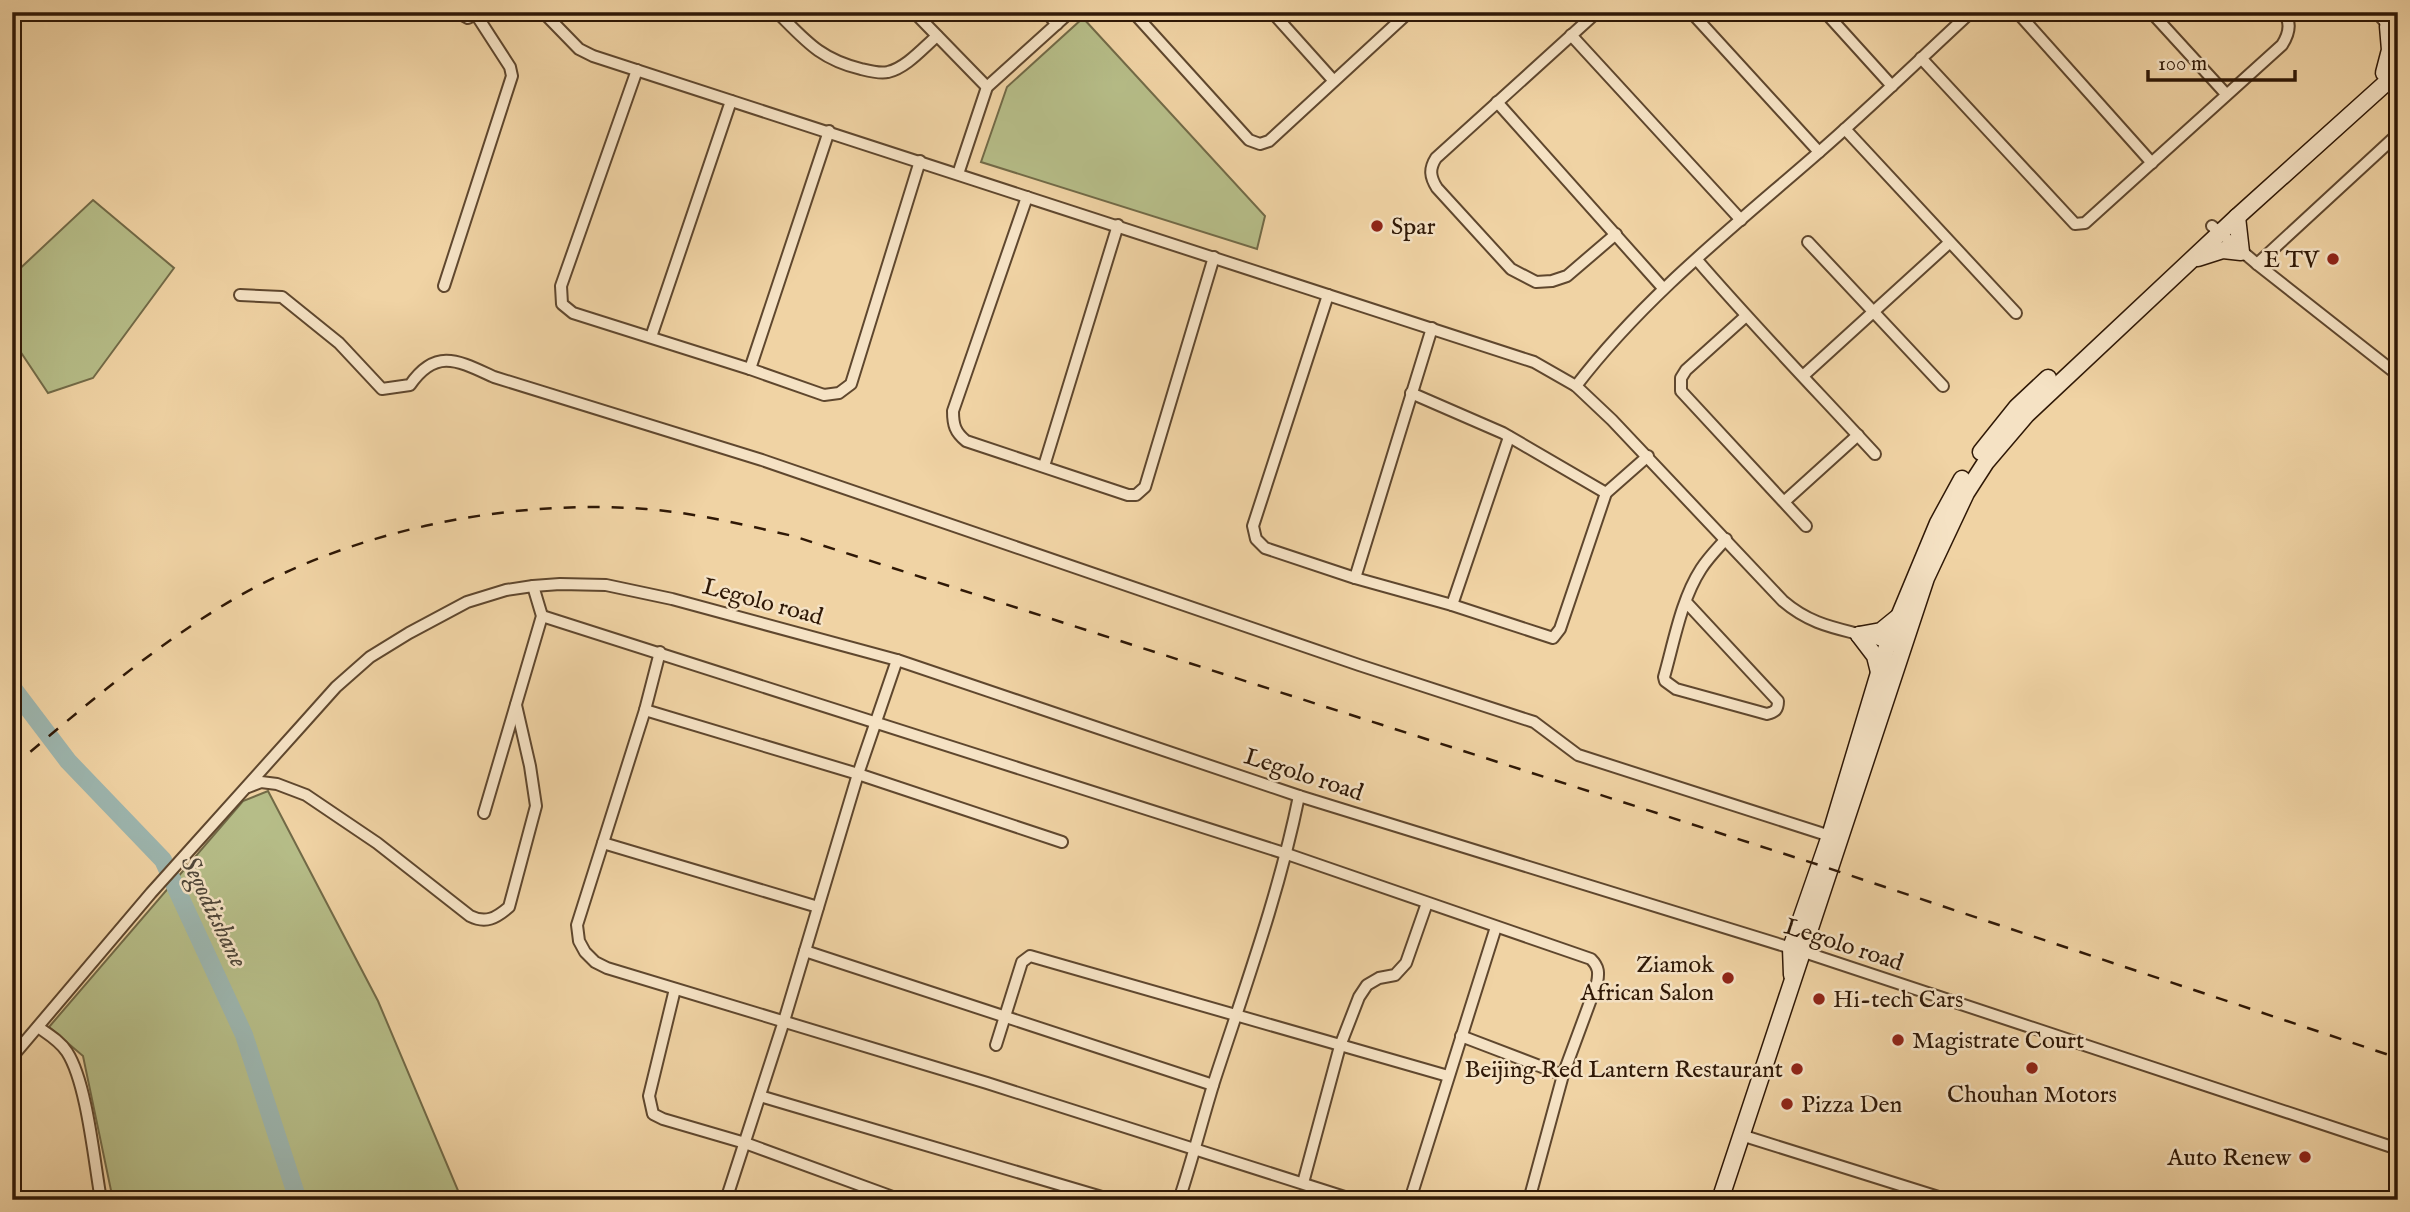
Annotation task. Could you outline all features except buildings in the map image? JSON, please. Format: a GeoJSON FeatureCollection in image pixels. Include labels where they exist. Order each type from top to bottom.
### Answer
{"type":"FeatureCollection","features":[{"type":"Feature","properties":{"kind":"main road"},"geometry":{"type":"LineString","coordinates":[[2391,73],[2390,50],[2395,30]]}},
{"type":"Feature","properties":{"kind":"main road"},"geometry":{"type":"LineString","coordinates":[[1720,1200],[1792,977],[1830,836],[1879,672],[1895,646],[1966,494],[1986,462],[2053,388],[2190,262],[2216,230],[2237,217],[2391,73],[2398,59]]}},
{"type":"Feature","properties":{"kind":"main road"},"geometry":{"type":"LineString","coordinates":[[1798,950],[1885,705],[1900,615],[1924,553],[1953,494],[1977,457],[2017,407],[2391,73]]}},
{"type":"Feature","properties":{"kind":"main road"},"geometry":{"type":"LineString","coordinates":[[2190,262],[2214,251],[2241,252],[2237,217]]}},
{"type":"Feature","properties":{"kind":"main road"},"geometry":{"type":"LineString","coordinates":[[1879,672],[1875,656],[1859,635],[1881,631],[1900,615]]}},
{"type":"Feature","properties":{"kind":"street"},"geometry":{"type":"LineString","coordinates":[[444,286],[512,76],[510,67],[479,14],[468,18],[457,12]]}},
{"type":"Feature","properties":{"kind":"street"},"geometry":{"type":"LineString","coordinates":[[543,12],[579,49],[636,70],[1534,362],[1576,386],[1648,456],[1795,612],[1818,624],[1895,646]]}},
{"type":"Feature","properties":{"kind":"street"},"geometry":{"type":"LineString","coordinates":[[777,12],[818,53],[844,65],[869,71],[889,72],[903,65],[937,36]]}},
{"type":"Feature","properties":{"kind":"street"},"geometry":{"type":"LineString","coordinates":[[914,12],[986,87]]}},
{"type":"Feature","properties":{"kind":"street"},"geometry":{"type":"LineString","coordinates":[[1046,12],[1057,24]]}},
{"type":"Feature","properties":{"kind":"street"},"geometry":{"type":"LineString","coordinates":[[957,174],[986,87],[1070,12]]}},
{"type":"Feature","properties":{"kind":"street"},"geometry":{"type":"LineString","coordinates":[[1133,12],[1254,143],[1269,141],[1409,12]]}},
{"type":"Feature","properties":{"kind":"street"},"geometry":{"type":"LineString","coordinates":[[1272,12],[1333,80]]}},
{"type":"Feature","properties":{"kind":"street"},"geometry":{"type":"LineString","coordinates":[[1597,12],[1436,158],[1430,167],[1432,181],[1437,188],[1511,269],[1536,282],[1567,276],[1616,234]]}},
{"type":"Feature","properties":{"kind":"street"},"geometry":{"type":"LineString","coordinates":[[1691,12],[1819,152]]}},
{"type":"Feature","properties":{"kind":"street"},"geometry":{"type":"LineString","coordinates":[[1825,12],[1892,86]]}},
{"type":"Feature","properties":{"kind":"street"},"geometry":{"type":"LineString","coordinates":[[1576,386],[1603,351],[1663,288],[1845,129],[1971,12]]}},
{"type":"Feature","properties":{"kind":"street"},"geometry":{"type":"LineString","coordinates":[[2017,12],[2152,163]]}},
{"type":"Feature","properties":{"kind":"street"},"geometry":{"type":"LineString","coordinates":[[2151,12],[2226,94]]}},
{"type":"Feature","properties":{"kind":"street"},"geometry":{"type":"LineString","coordinates":[[1921,58],[2075,223],[2085,223],[2282,45],[2288,37],[2289,26],[2283,12]]}},
{"type":"Feature","properties":{"kind":"street"},"geometry":{"type":"LineString","coordinates":[[2376,12],[2395,30]]}},
{"type":"Feature","properties":{"kind":"street"},"geometry":{"type":"LineString","coordinates":[[1571,35],[1741,220]]}},
{"type":"Feature","properties":{"kind":"street"},"geometry":{"type":"LineString","coordinates":[[636,70],[561,286],[562,304],[573,313],[824,395],[839,393],[851,384],[920,161]]}},
{"type":"Feature","properties":{"kind":"street"},"geometry":{"type":"LineString","coordinates":[[651,337],[731,101]]}},
{"type":"Feature","properties":{"kind":"street"},"geometry":{"type":"LineString","coordinates":[[1497,102],[1663,288]]}},
{"type":"Feature","properties":{"kind":"street"},"geometry":{"type":"LineString","coordinates":[[1845,129],[2016,313]]}},
{"type":"Feature","properties":{"kind":"street"},"geometry":{"type":"LineString","coordinates":[[750,369],[829,131]]}},
{"type":"Feature","properties":{"kind":"street"},"geometry":{"type":"LineString","coordinates":[[2257,264],[2398,134]]}},
{"type":"Feature","properties":{"kind":"street"},"geometry":{"type":"LineString","coordinates":[[1027,197],[953,411],[953,424],[958,435],[966,441],[1128,495],[1141,493],[1145,487],[1214,257]]}},
{"type":"Feature","properties":{"kind":"street"},"geometry":{"type":"LineString","coordinates":[[1044,466],[1118,225]]}},
{"type":"Feature","properties":{"kind":"street"},"geometry":{"type":"LineString","coordinates":[[2216,230],[2398,375]]}},
{"type":"Feature","properties":{"kind":"street"},"geometry":{"type":"LineString","coordinates":[[1808,242],[1943,386]]}},
{"type":"Feature","properties":{"kind":"street"},"geometry":{"type":"LineString","coordinates":[[1804,375],[1949,243]]}},
{"type":"Feature","properties":{"kind":"street"},"geometry":{"type":"LineString","coordinates":[[1697,260],[1875,454]]}},
{"type":"Feature","properties":{"kind":"street"},"geometry":{"type":"LineString","coordinates":[[240,295],[282,297],[339,343],[382,390],[410,385],[421,369],[441,360],[455,360],[494,377],[762,460],[1359,666],[1534,722],[1578,755],[1830,836]]}},
{"type":"Feature","properties":{"kind":"street"},"geometry":{"type":"LineString","coordinates":[[1328,295],[1253,526],[1256,538],[1265,548],[1355,578],[1452,605],[1549,638],[1557,636],[1606,493],[1648,456]]}},
{"type":"Feature","properties":{"kind":"street"},"geometry":{"type":"LineString","coordinates":[[1746,316],[1686,370],[1680,384],[1681,391],[1806,526]]}},
{"type":"Feature","properties":{"kind":"street"},"geometry":{"type":"LineString","coordinates":[[1355,578],[1432,328]]}},
{"type":"Feature","properties":{"kind":"street"},"geometry":{"type":"LineString","coordinates":[[1411,393],[1509,437],[1606,493]]}},
{"type":"Feature","properties":{"kind":"street"},"geometry":{"type":"LineString","coordinates":[[1785,501],[1857,435]]}},
{"type":"Feature","properties":{"kind":"street"},"geometry":{"type":"LineString","coordinates":[[1452,605],[1509,437]]}},
{"type":"Feature","properties":{"kind":"street"},"geometry":{"type":"LineString","coordinates":[[1686,602],[1778,701],[1778,708],[1774,712],[1767,714],[1675,689],[1665,681],[1686,602],[1702,568],[1726,539]]}},
{"type":"Feature","properties":{"kind":"street","name":"Legolo road"},"geometry":{"type":"LineString","coordinates":[[12,1057],[152,893],[336,687],[370,657],[467,602],[506,590],[533,586],[595,585],[672,598],[897,660],[1299,796],[1798,950],[2398,1149]]}},
{"type":"Feature","properties":{"kind":"street"},"geometry":{"type":"LineString","coordinates":[[484,813],[542,616],[533,586]]}},
{"type":"Feature","properties":{"kind":"street"},"geometry":{"type":"LineString","coordinates":[[542,616],[1287,854],[1591,959],[1599,972],[1597,984],[1563,1075],[1529,1200]]}},
{"type":"Feature","properties":{"kind":"street"},"geometry":{"type":"LineString","coordinates":[[660,652],[645,710],[577,925],[584,952],[595,962],[674,989],[1354,1200]]}},
{"type":"Feature","properties":{"kind":"street"},"geometry":{"type":"LineString","coordinates":[[726,1200],[784,1021],[874,722],[897,660]]}},
{"type":"Feature","properties":{"kind":"street"},"geometry":{"type":"LineString","coordinates":[[246,789],[261,782],[276,784],[306,795],[377,843],[470,916],[480,921],[490,920],[509,907],[536,806],[516,705]]}},
{"type":"Feature","properties":{"kind":"street"},"geometry":{"type":"LineString","coordinates":[[645,710],[858,774],[1062,842]]}},
{"type":"Feature","properties":{"kind":"street"},"geometry":{"type":"LineString","coordinates":[[1179,1200],[1287,854],[1299,796]]}},
{"type":"Feature","properties":{"kind":"street"},"geometry":{"type":"LineString","coordinates":[[603,843],[818,907]]}},
{"type":"Feature","properties":{"kind":"street"},"geometry":{"type":"LineString","coordinates":[[1303,1183],[1340,1046],[1359,997],[1367,985],[1378,978],[1395,975],[1406,963],[1427,902]]}},
{"type":"Feature","properties":{"kind":"street"},"geometry":{"type":"LineString","coordinates":[[1410,1200],[1496,927]]}},
{"type":"Feature","properties":{"kind":"street"},"geometry":{"type":"LineString","coordinates":[[805,951],[1213,1085]]}},
{"type":"Feature","properties":{"kind":"street"},"geometry":{"type":"LineString","coordinates":[[996,1045],[1022,962],[1031,956],[1448,1076]]}},
{"type":"Feature","properties":{"kind":"street"},"geometry":{"type":"LineString","coordinates":[[674,989],[649,1096],[649,1106],[653,1114],[745,1143],[901,1200]]}},
{"type":"Feature","properties":{"kind":"street"},"geometry":{"type":"LineString","coordinates":[[38,1027],[67,1051],[74,1066],[81,1090],[101,1200]]}},
{"type":"Feature","properties":{"kind":"street"},"geometry":{"type":"LineString","coordinates":[[1461,1036],[1563,1075]]}},
{"type":"Feature","properties":{"kind":"street"},"geometry":{"type":"LineString","coordinates":[[760,1096],[1112,1200]]}},
{"type":"Feature","properties":{"kind":"street"},"geometry":{"type":"LineString","coordinates":[[1741,1135],[1948,1200]]}},
{"type":"Feature","properties":{"kind":"green space"},"geometry":{"type":"Polygon","coordinates":[[[1083,18],[1265,216],[1257,249],[981,162],[1007,87],[1083,18]]]}},
{"type":"Feature","properties":{"kind":"green space"},"geometry":{"type":"Polygon","coordinates":[[[93,200],[174,268],[93,378],[48,393],[12,339],[12,276],[93,200]]]}},
{"type":"Feature","properties":{"kind":"green space"},"geometry":{"type":"Polygon","coordinates":[[[268,791],[378,1001],[462,1200],[113,1200],[83,1056],[49,1027],[243,801],[268,791]]]}},
{"type":"Feature","properties":{"kind":"waterway","name":"Segoditshane"},"geometry":{"type":"LineString","coordinates":[[12,687],[68,761],[163,860],[244,1035],[298,1200]]}},
{"type":"Feature","properties":{"kind":"railway"},"geometry":{"type":"LineString","coordinates":[[12,767],[110,686],[187,628],[262,584],[313,561],[367,542],[478,516],[535,509],[591,507],[665,511],[793,536],[1819,865],[2398,1058]]}},
{"type":"Feature","properties":{"kind":"place","name":"Spar"},"geometry":{"type":"Point","coordinates":[1377,226]}},
{"type":"Feature","properties":{"kind":"place","name":"E TV"},"geometry":{"type":"Point","coordinates":[2333,259]}},
{"type":"Feature","properties":{"kind":"place","name":"Ziamok African Salon"},"geometry":{"type":"Point","coordinates":[1728,978]}},
{"type":"Feature","properties":{"kind":"place","name":"Hi-tech Cars"},"geometry":{"type":"Point","coordinates":[1819,999]}},
{"type":"Feature","properties":{"kind":"place","name":"Magistrate Court"},"geometry":{"type":"Point","coordinates":[1898,1040]}},
{"type":"Feature","properties":{"kind":"place","name":"Chouhan Motors"},"geometry":{"type":"Point","coordinates":[2032,1068]}},
{"type":"Feature","properties":{"kind":"place","name":"Beijing Red Lantern Restaurant"},"geometry":{"type":"Point","coordinates":[1797,1069]}},
{"type":"Feature","properties":{"kind":"place","name":"Pizza Den"},"geometry":{"type":"Point","coordinates":[1787,1104]}},
{"type":"Feature","properties":{"kind":"place","name":"Auto Renew"},"geometry":{"type":"Point","coordinates":[2305,1157]}}]}
